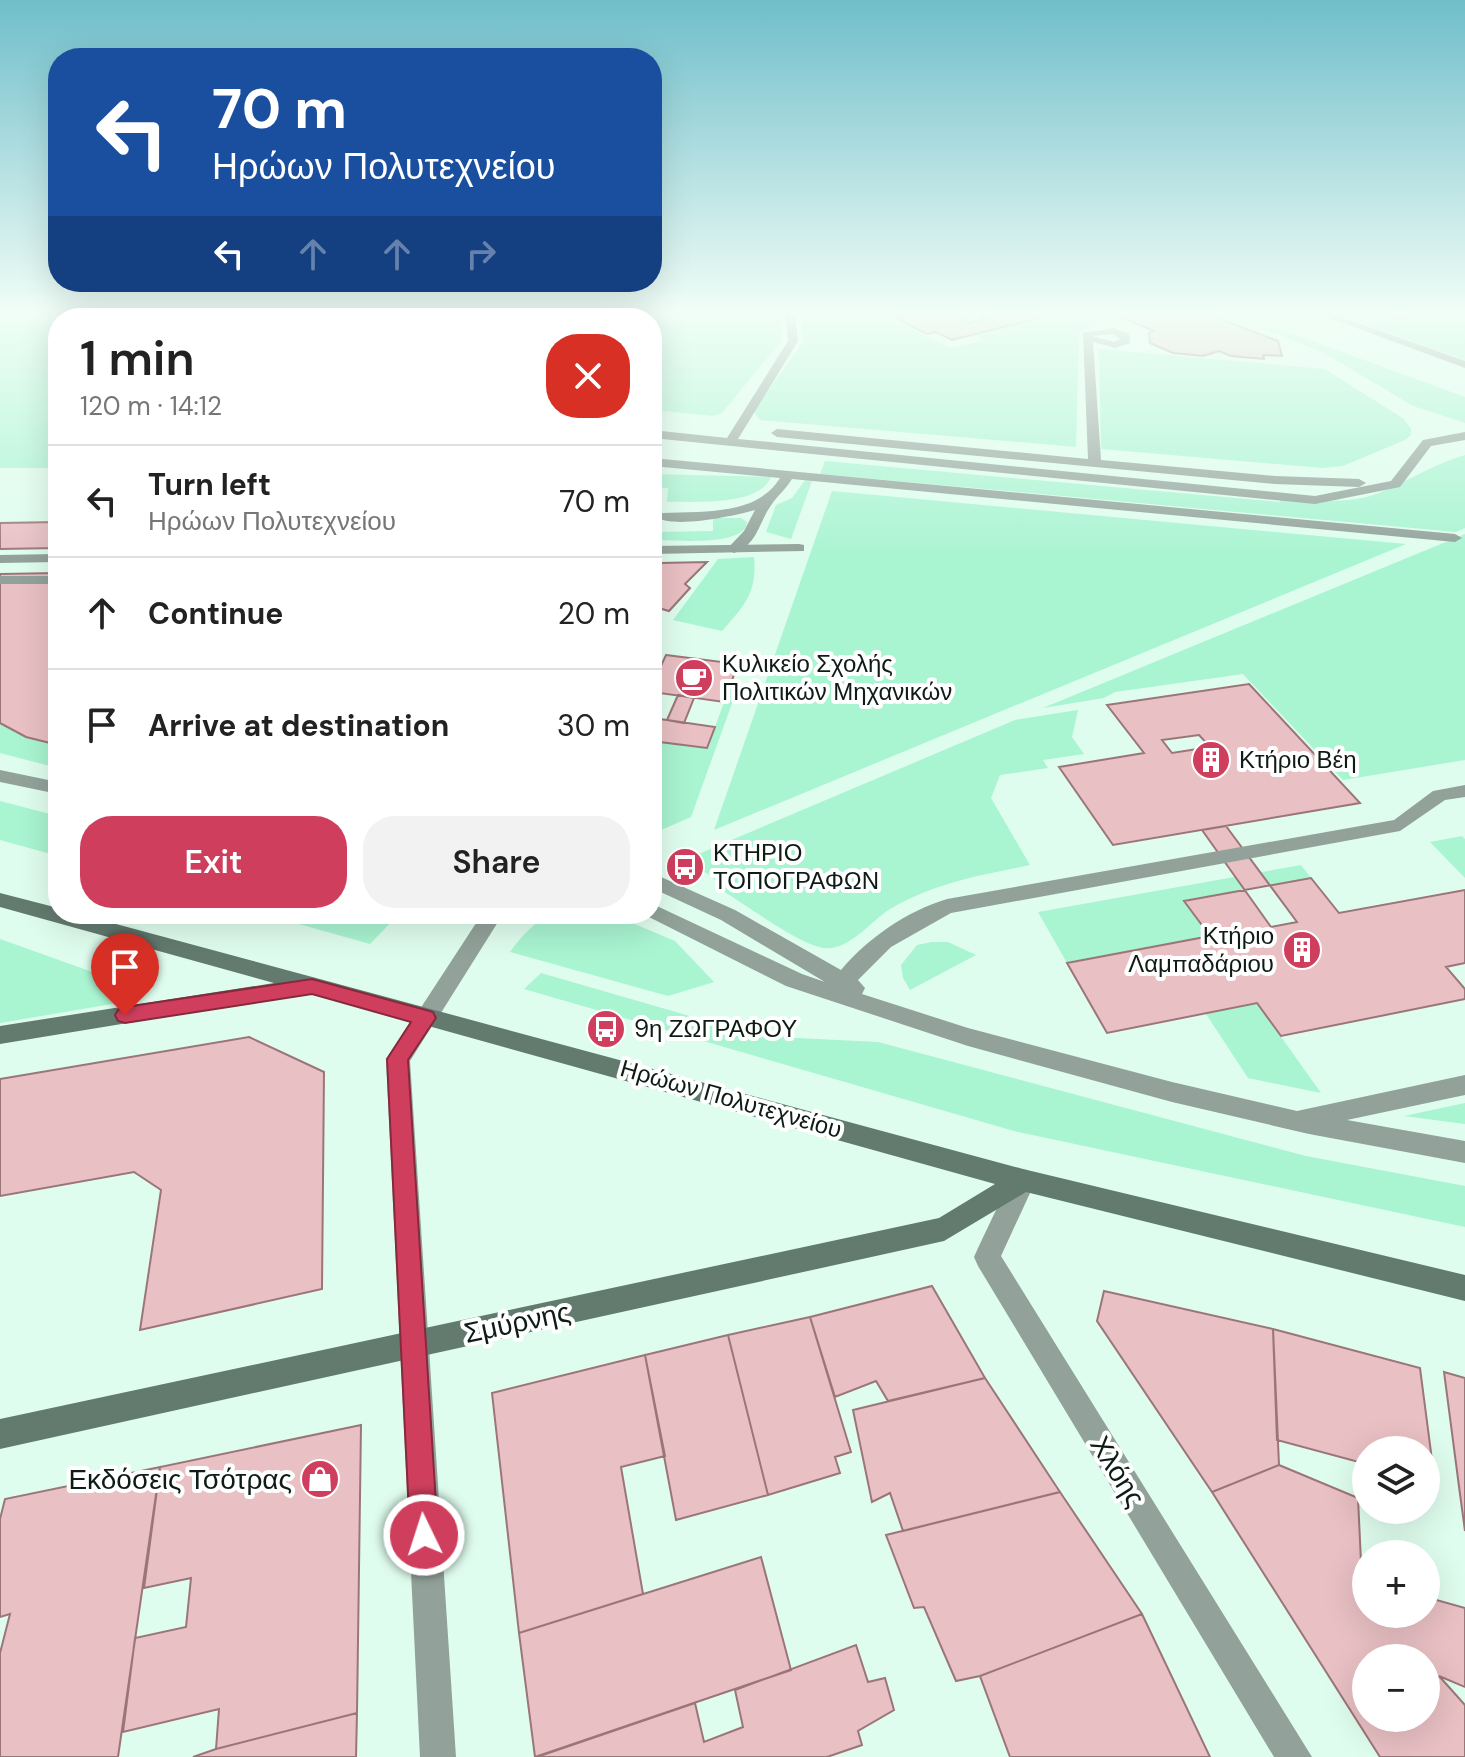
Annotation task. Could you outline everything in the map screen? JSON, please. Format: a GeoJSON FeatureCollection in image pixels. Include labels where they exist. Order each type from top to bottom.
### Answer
{"type":"FeatureCollection","features":[{"type":"Feature","properties":{"kind":"street"},"geometry":{"type":"LineString","coordinates":[[733,435],[759,395]]}},
{"type":"Feature","properties":{"kind":"street"},"geometry":{"type":"LineString","coordinates":[[1091,395],[1095,461]]}},
{"type":"Feature","properties":{"kind":"street"},"geometry":{"type":"LineString","coordinates":[[662,424],[733,435],[1315,500],[1395,484],[1427,443],[1465,436]]}},
{"type":"Feature","properties":{"kind":"street"},"geometry":{"type":"LineString","coordinates":[[662,434],[733,435]]}},
{"type":"Feature","properties":{"kind":"street"},"geometry":{"type":"LineString","coordinates":[[814,443],[1095,461],[1320,483],[1395,484]]}},
{"type":"Feature","properties":{"kind":"street"},"geometry":{"type":"LineString","coordinates":[[663,517],[709,515],[747,508],[767,499],[793,476],[814,443]]}},
{"type":"Feature","properties":{"kind":"street"},"geometry":{"type":"LineString","coordinates":[[662,463],[1455,538]]}},
{"type":"Feature","properties":{"kind":"street"},"geometry":{"type":"LineString","coordinates":[[734,549],[755,529],[767,499]]}},
{"type":"Feature","properties":{"kind":"street"},"geometry":{"type":"LineString","coordinates":[[662,550],[799,548]]}},
{"type":"Feature","properties":{"kind":"street"},"geometry":{"type":"LineString","coordinates":[[0,559],[48,558]]}},
{"type":"Feature","properties":{"kind":"street"},"geometry":{"type":"LineString","coordinates":[[0,580],[48,580]]}},
{"type":"Feature","properties":{"kind":"street"},"geometry":{"type":"LineString","coordinates":[[0,776],[48,786]]}},
{"type":"Feature","properties":{"kind":"street"},"geometry":{"type":"LineString","coordinates":[[839,988],[886,939],[903,926],[947,906],[1400,825],[1440,795],[1465,791]]}},
{"type":"Feature","properties":{"kind":"street"},"geometry":{"type":"LineString","coordinates":[[662,885],[728,915],[839,988],[898,1015],[1047,1060],[1295,1121],[1465,1152]]}},
{"type":"Feature","properties":{"kind":"street","name":"Ηρώων Πολυτεχνείου"},"geometry":{"type":"LineString","coordinates":[[0,900],[48,913]]}},
{"type":"Feature","properties":{"kind":"street"},"geometry":{"type":"LineString","coordinates":[[662,917],[794,980],[839,988]]}},
{"type":"Feature","properties":{"kind":"street","name":"Ηρώων Πολυτεχνείου"},"geometry":{"type":"LineString","coordinates":[[87,924],[1023,1180],[1465,1288]]}},
{"type":"Feature","properties":{"kind":"street"},"geometry":{"type":"LineString","coordinates":[[438,1757],[398,1059],[487,924]]}},
{"type":"Feature","properties":{"kind":"street"},"geometry":{"type":"LineString","coordinates":[[0,1035],[312,986]]}},
{"type":"Feature","properties":{"kind":"street"},"geometry":{"type":"LineString","coordinates":[[1295,1121],[1465,1085]]}},
{"type":"Feature","properties":{"kind":"street","name":"Σμύρνης"},"geometry":{"type":"LineString","coordinates":[[0,1434],[944,1229],[1023,1180]]}},
{"type":"Feature","properties":{"kind":"street","name":"Χλόης"},"geometry":{"type":"LineString","coordinates":[[1023,1180],[987,1257],[1294,1757]]}},
{"type":"Feature","properties":{"kind":"green space"},"geometry":{"type":"Polygon","coordinates":[[[0,395],[48,395],[48,468],[0,468],[0,395]]]}},
{"type":"Feature","properties":{"kind":"green space"},"geometry":{"type":"Polygon","coordinates":[[[662,395],[737,395],[722,413],[713,416],[662,411],[662,395]]]}},
{"type":"Feature","properties":{"kind":"green space"},"geometry":{"type":"Polygon","coordinates":[[[765,395],[1077,395],[1076,447],[760,420],[753,411],[765,395]]]}},
{"type":"Feature","properties":{"kind":"green space"},"geometry":{"type":"Polygon","coordinates":[[[1100,395],[1366,395],[1404,419],[1411,429],[1411,435],[1405,440],[1343,466],[1322,468],[1101,449],[1100,395]]]}},
{"type":"Feature","properties":{"kind":"green space"},"geometry":{"type":"Polygon","coordinates":[[[1395,395],[1460,395],[1465,397],[1465,423],[1413,406],[1395,395]]]}},
{"type":"Feature","properties":{"kind":"green space"},"geometry":{"type":"Polygon","coordinates":[[[1465,455],[1465,528],[1456,532],[820,474],[825,461],[1280,502],[1279,497],[1342,500],[1367,497],[1465,455]]]}},
{"type":"Feature","properties":{"kind":"green space"},"geometry":{"type":"Polygon","coordinates":[[[662,474],[771,477],[764,487],[753,493],[709,502],[667,502],[668,488],[662,488],[662,474]]]}},
{"type":"Feature","properties":{"kind":"green space"},"geometry":{"type":"Polygon","coordinates":[[[805,480],[812,481],[791,539],[766,532],[776,505],[792,498],[805,480]]]}},
{"type":"Feature","properties":{"kind":"green space"},"geometry":{"type":"Polygon","coordinates":[[[832,491],[1406,544],[714,830],[832,491]]]}},
{"type":"Feature","properties":{"kind":"green space"},"geometry":{"type":"Polygon","coordinates":[[[713,518],[741,518],[747,522],[743,530],[722,539],[662,540],[662,532],[713,531],[713,518]]]}},
{"type":"Feature","properties":{"kind":"green space"},"geometry":{"type":"Polygon","coordinates":[[[1465,534],[1465,760],[1343,780],[1243,674],[1115,692],[1104,698],[1043,708],[1465,534]]]}},
{"type":"Feature","properties":{"kind":"green space"},"geometry":{"type":"Polygon","coordinates":[[[754,557],[754,580],[748,598],[722,631],[673,620],[718,559],[754,557]]]}},
{"type":"Feature","properties":{"kind":"green space"},"geometry":{"type":"Polygon","coordinates":[[[731,684],[739,684],[691,817],[662,830],[662,742],[707,748],[731,684]]]}},
{"type":"Feature","properties":{"kind":"green space"},"geometry":{"type":"Polygon","coordinates":[[[1078,710],[1072,737],[1084,754],[1043,760],[1048,768],[1000,775],[991,798],[1030,865],[958,881],[923,893],[890,909],[841,945],[823,948],[799,939],[721,890],[706,873],[693,868],[670,866],[1015,720],[1078,710]]]}},
{"type":"Feature","properties":{"kind":"green space"},"geometry":{"type":"Polygon","coordinates":[[[0,723],[26,737],[48,728],[48,765],[0,753],[0,723]]]}},
{"type":"Feature","properties":{"kind":"green space"},"geometry":{"type":"Polygon","coordinates":[[[0,801],[48,813],[48,853],[0,840],[0,801]]]}},
{"type":"Feature","properties":{"kind":"green space"},"geometry":{"type":"Polygon","coordinates":[[[1462,836],[1465,839],[1465,878],[1430,842],[1462,836]]]}},
{"type":"Feature","properties":{"kind":"green space"},"geometry":{"type":"Polygon","coordinates":[[[1301,865],[1311,878],[1185,900],[1210,936],[1067,963],[1038,912],[1301,865]]]}},
{"type":"Feature","properties":{"kind":"green space"},"geometry":{"type":"Polygon","coordinates":[[[299,924],[389,924],[370,944],[299,924]]]}},
{"type":"Feature","properties":{"kind":"green space"},"geometry":{"type":"Polygon","coordinates":[[[635,924],[675,941],[714,982],[668,996],[510,952],[534,925],[635,924]]]}},
{"type":"Feature","properties":{"kind":"green space"},"geometry":{"type":"Polygon","coordinates":[[[0,939],[143,990],[136,1000],[0,1023],[0,939]]]}},
{"type":"Feature","properties":{"kind":"green space"},"geometry":{"type":"Polygon","coordinates":[[[948,942],[976,955],[910,990],[903,978],[901,965],[917,945],[948,942]]]}},
{"type":"Feature","properties":{"kind":"green space"},"geometry":{"type":"Polygon","coordinates":[[[541,973],[759,1036],[878,1042],[1306,1156],[1465,1186],[1465,1227],[1014,1131],[524,989],[541,973]]]}},
{"type":"Feature","properties":{"kind":"green space"},"geometry":{"type":"Polygon","coordinates":[[[1257,1003],[1321,1093],[1248,1078],[1206,1014],[1257,1003]]]}},
{"type":"Feature","properties":{"kind":"green space"},"geometry":{"type":"Polygon","coordinates":[[[1465,1103],[1465,1124],[1404,1116],[1465,1103]]]}},
{"type":"Feature","properties":{"kind":"building"},"geometry":{"type":"Polygon","coordinates":[[[48,522],[48,548],[0,549],[0,523],[48,522]]]}},
{"type":"Feature","properties":{"kind":"building"},"geometry":{"type":"Polygon","coordinates":[[[707,562],[685,584],[690,588],[669,611],[662,609],[662,563],[707,562]]]}},
{"type":"Feature","properties":{"kind":"building"},"geometry":{"type":"Polygon","coordinates":[[[48,573],[48,742],[26,737],[0,723],[0,574],[48,573]]]}},
{"type":"Feature","properties":{"kind":"building","name":"Κυλικείο Σχολής Πολιτικών Μηχανικών"},"geometry":{"type":"Polygon","coordinates":[[[666,655],[738,664],[724,702],[662,693],[662,664],[666,655]]]}},
{"type":"Feature","properties":{"kind":"building","name":"Κτήριο Βέη"},"geometry":{"type":"Polygon","coordinates":[[[1249,684],[1360,803],[1113,845],[1059,767],[1144,753],[1107,705],[1249,684]],[[1199,735],[1162,740],[1172,753],[1210,747],[1199,735]]]}},
{"type":"Feature","properties":{"kind":"building"},"geometry":{"type":"Polygon","coordinates":[[[678,695],[694,698],[684,723],[667,720],[678,695]]]}},
{"type":"Feature","properties":{"kind":"building"},"geometry":{"type":"Polygon","coordinates":[[[662,719],[715,727],[707,748],[662,742],[662,719]]]}},
{"type":"Feature","properties":{"kind":"building"},"geometry":{"type":"Polygon","coordinates":[[[1226,826],[1297,922],[1271,927],[1202,830],[1226,826]]]}},
{"type":"Feature","properties":{"kind":"building","name":"Κτήριο Λαμπαδάριου"},"geometry":{"type":"Polygon","coordinates":[[[1311,878],[1339,913],[1465,890],[1465,963],[1446,967],[1465,989],[1465,999],[1281,1036],[1257,1003],[1107,1033],[1067,963],[1210,936],[1184,901],[1311,878]]]}},
{"type":"Feature","properties":{"kind":"building"},"geometry":{"type":"Polygon","coordinates":[[[249,1037],[324,1072],[322,1289],[140,1330],[161,1190],[134,1172],[0,1196],[0,1079],[249,1037]]]}},
{"type":"Feature","properties":{"kind":"building"},"geometry":{"type":"Polygon","coordinates":[[[932,1286],[985,1378],[888,1401],[876,1381],[835,1397],[810,1317],[932,1286]]]}},
{"type":"Feature","properties":{"kind":"building"},"geometry":{"type":"Polygon","coordinates":[[[1104,1291],[1273,1329],[1279,1465],[1212,1492],[1097,1321],[1104,1291]]]}},
{"type":"Feature","properties":{"kind":"building"},"geometry":{"type":"Polygon","coordinates":[[[810,1317],[851,1452],[835,1457],[840,1473],[768,1495],[728,1335],[810,1317]]]}},
{"type":"Feature","properties":{"kind":"building"},"geometry":{"type":"Polygon","coordinates":[[[1273,1329],[1420,1368],[1429,1436],[1352,1436],[1352,1460],[1277,1440],[1273,1329]]]}},
{"type":"Feature","properties":{"kind":"building"},"geometry":{"type":"Polygon","coordinates":[[[728,1335],[768,1495],[676,1520],[645,1355],[728,1335]]]}},
{"type":"Feature","properties":{"kind":"building"},"geometry":{"type":"Polygon","coordinates":[[[645,1355],[665,1456],[621,1467],[643,1594],[519,1633],[492,1393],[645,1355]]]}},
{"type":"Feature","properties":{"kind":"building"},"geometry":{"type":"Polygon","coordinates":[[[1444,1372],[1465,1378],[1465,1531],[1460,1494],[1444,1372]]]}},
{"type":"Feature","properties":{"kind":"building"},"geometry":{"type":"Polygon","coordinates":[[[985,1378],[1060,1492],[903,1531],[890,1493],[872,1502],[853,1410],[985,1378]]]}},
{"type":"Feature","properties":{"kind":"building"},"geometry":{"type":"Polygon","coordinates":[[[361,1425],[357,1713],[216,1749],[219,1709],[123,1732],[135,1638],[186,1627],[191,1578],[144,1588],[160,1467],[361,1425]]]}},
{"type":"Feature","properties":{"kind":"building"},"geometry":{"type":"Polygon","coordinates":[[[1279,1465],[1352,1495],[1352,1524],[1359,1524],[1360,1540],[1352,1540],[1352,1628],[1440,1628],[1440,1601],[1465,1608],[1465,1687],[1440,1676],[1440,1644],[1352,1644],[1352,1713],[1212,1492],[1279,1465]]]}},
{"type":"Feature","properties":{"kind":"building"},"geometry":{"type":"Polygon","coordinates":[[[160,1467],[118,1757],[0,1757],[0,1653],[10,1614],[0,1617],[0,1519],[5,1499],[160,1467]]]}},
{"type":"Feature","properties":{"kind":"building"},"geometry":{"type":"Polygon","coordinates":[[[1060,1492],[1142,1614],[980,1676],[956,1681],[924,1607],[914,1608],[886,1535],[1060,1492]]]}},
{"type":"Feature","properties":{"kind":"building"},"geometry":{"type":"Polygon","coordinates":[[[761,1557],[791,1670],[535,1757],[519,1633],[761,1557]]]}},
{"type":"Feature","properties":{"kind":"building"},"geometry":{"type":"Polygon","coordinates":[[[1142,1614],[1210,1757],[1010,1757],[980,1676],[1142,1614]]]}},
{"type":"Feature","properties":{"kind":"building"},"geometry":{"type":"Polygon","coordinates":[[[856,1645],[868,1682],[885,1678],[894,1710],[858,1731],[862,1745],[827,1757],[537,1757],[695,1703],[704,1742],[743,1727],[735,1690],[856,1645]]]}},
{"type":"Feature","properties":{"kind":"building"},"geometry":{"type":"Polygon","coordinates":[[[1440,1677],[1465,1705],[1465,1757],[1380,1757],[1364,1732],[1440,1732],[1440,1677]]]}},
{"type":"Feature","properties":{"kind":"building"},"geometry":{"type":"Polygon","coordinates":[[[357,1713],[356,1757],[193,1757],[216,1749],[357,1713]]]}},
{"type":"Feature","properties":{"kind":"place","name":"Κυλικείο Σχολής Πολιτικών Μηχανικών"},"geometry":{"type":"Point","coordinates":[694,678]}},
{"type":"Feature","properties":{"kind":"place","name":"Κτήριο Βέη"},"geometry":{"type":"Point","coordinates":[1211,760]}},
{"type":"Feature","properties":{"kind":"place","name":"ΚΤΗΡΙΟ ΤΟΠΟΓΡΑΦΩΝ"},"geometry":{"type":"Point","coordinates":[685,867]}},
{"type":"Feature","properties":{"kind":"place","name":"Κτήριο Λαμπαδάριου"},"geometry":{"type":"Point","coordinates":[1302,950]}},
{"type":"Feature","properties":{"kind":"place","name":"9η ΖΩΓΡΑΦΟΥ"},"geometry":{"type":"Point","coordinates":[606,1029]}},
{"type":"Feature","properties":{"kind":"place","name":"Εκδόσεις Τσότρας"},"geometry":{"type":"Point","coordinates":[320,1479]}},
{"type":"Feature","properties":{"kind":"route"},"geometry":{"type":"LineString","coordinates":[[125,1015],[312,986],[426,1018],[398,1059],[424,1535]]}}]}
